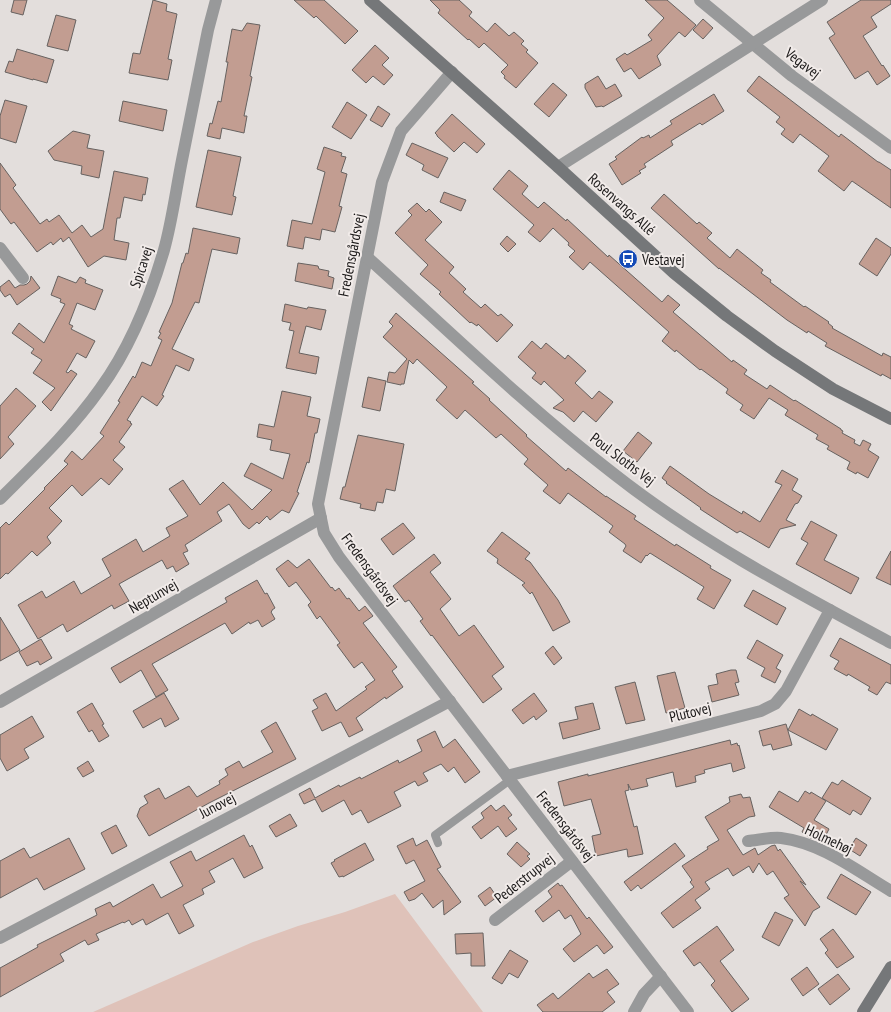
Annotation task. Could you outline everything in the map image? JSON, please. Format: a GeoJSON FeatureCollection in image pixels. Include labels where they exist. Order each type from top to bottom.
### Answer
{"type":"FeatureCollection","features":[{"type":"Feature","properties":{"kind":"street","name":"Spicavej"},"geometry":{"type":"LineString","coordinates":[[0,499],[53,446],[96,394],[122,356],[140,318],[153,286],[164,248],[208,30],[216,0]]}},
{"type":"Feature","properties":{"kind":"street","name":"Rosenvangs Allé"},"geometry":{"type":"LineString","coordinates":[[370,0],[452,72],[674,273],[726,316],[775,351],[833,389],[891,419]]}},
{"type":"Feature","properties":{"kind":"street","name":"Vegavej"},"geometry":{"type":"LineString","coordinates":[[700,0],[792,76],[891,148]]}},
{"type":"Feature","properties":{"kind":"street"},"geometry":{"type":"LineString","coordinates":[[558,168],[822,0]]}},
{"type":"Feature","properties":{"kind":"street","name":"Fredensgårdsvej"},"geometry":{"type":"LineString","coordinates":[[452,72],[401,131],[382,182],[318,504],[324,533],[339,557],[688,1012]]}},
{"type":"Feature","properties":{"kind":"street"},"geometry":{"type":"LineString","coordinates":[[0,248],[23,278]]}},
{"type":"Feature","properties":{"kind":"street","name":"Poul Sloths Vej"},"geometry":{"type":"LineString","coordinates":[[367,257],[558,429],[614,475],[725,550],[891,643]]}},
{"type":"Feature","properties":{"kind":"street","name":"Neptunvej"},"geometry":{"type":"LineString","coordinates":[[0,702],[321,518]]}},
{"type":"Feature","properties":{"kind":"street","name":"Plutovej"},"geometry":{"type":"LineString","coordinates":[[508,778],[760,711],[775,704],[786,691],[830,610]]}},
{"type":"Feature","properties":{"kind":"street","name":"Junovej"},"geometry":{"type":"LineString","coordinates":[[0,938],[450,701]]}},
{"type":"Feature","properties":{"kind":"street","name":"Holmehøj"},"geometry":{"type":"LineString","coordinates":[[748,841],[779,838],[801,842],[823,851],[891,891]]}},
{"type":"Feature","properties":{"kind":"street","name":"Pederstrupvej"},"geometry":{"type":"LineString","coordinates":[[495,920],[572,861]]}},
{"type":"Feature","properties":{"kind":"street"},"geometry":{"type":"LineString","coordinates":[[864,1012],[891,967]]}},
{"type":"Feature","properties":{"kind":"street"},"geometry":{"type":"LineString","coordinates":[[634,1012],[644,994],[661,976]]}},
{"type":"Feature","properties":{"kind":"lane"},"geometry":{"type":"LineString","coordinates":[[438,843],[435,835],[508,778]]}},
{"type":"Feature","properties":{"kind":"shaded area"},"geometry":{"type":"Polygon","coordinates":[[[395,894],[483,1012],[93,1012],[253,942],[395,894]]]}},
{"type":"Feature","properties":{"kind":"building"},"geometry":{"type":"Polygon","coordinates":[[[14,0],[27,0],[23,15],[11,12],[14,0]]]}},
{"type":"Feature","properties":{"kind":"building"},"geometry":{"type":"Polygon","coordinates":[[[153,0],[167,4],[166,11],[177,14],[168,59],[172,60],[168,80],[129,73],[133,53],[140,54],[153,0]]]}},
{"type":"Feature","properties":{"kind":"building"},"geometry":{"type":"Polygon","coordinates":[[[294,0],[324,0],[358,31],[345,44],[316,16],[314,18],[294,0]]]}},
{"type":"Feature","properties":{"kind":"building"},"geometry":{"type":"Polygon","coordinates":[[[430,0],[459,0],[472,12],[469,16],[487,32],[495,23],[509,36],[514,32],[524,41],[521,44],[528,50],[526,52],[538,63],[516,88],[504,78],[505,76],[501,72],[508,65],[484,43],[479,48],[469,39],[468,40],[438,13],[440,10],[430,0]]]}},
{"type":"Feature","properties":{"kind":"building"},"geometry":{"type":"Polygon","coordinates":[[[645,0],[667,0],[696,25],[685,37],[679,32],[657,56],[661,65],[639,79],[631,68],[624,72],[616,59],[625,53],[627,55],[652,40],[648,35],[664,18],[645,0]]]}},
{"type":"Feature","properties":{"kind":"building"},"geometry":{"type":"Polygon","coordinates":[[[861,0],[891,0],[891,4],[871,17],[877,27],[863,36],[890,76],[877,85],[868,71],[855,79],[829,38],[835,34],[827,22],[861,0]]]}},
{"type":"Feature","properties":{"kind":"building"},"geometry":{"type":"Polygon","coordinates":[[[56,15],[76,20],[68,51],[47,46],[56,15]]]}},
{"type":"Feature","properties":{"kind":"building"},"geometry":{"type":"Polygon","coordinates":[[[703,19],[713,28],[703,39],[693,30],[703,19]]]}},
{"type":"Feature","properties":{"kind":"building"},"geometry":{"type":"Polygon","coordinates":[[[247,23],[260,25],[244,116],[247,116],[244,133],[222,128],[220,139],[207,136],[218,101],[221,102],[232,29],[242,31],[247,23]]]}},
{"type":"Feature","properties":{"kind":"building"},"geometry":{"type":"Polygon","coordinates":[[[375,45],[389,58],[382,65],[393,75],[384,85],[373,76],[366,83],[352,70],[375,45]]]}},
{"type":"Feature","properties":{"kind":"building"},"geometry":{"type":"Polygon","coordinates":[[[17,49],[54,60],[47,83],[5,72],[9,61],[13,62],[17,49]]]}},
{"type":"Feature","properties":{"kind":"building"},"geometry":{"type":"Polygon","coordinates":[[[598,76],[606,89],[615,84],[622,96],[603,107],[596,107],[585,88],[585,84],[598,76]]]}},
{"type":"Feature","properties":{"kind":"building"},"geometry":{"type":"Polygon","coordinates":[[[759,76],[839,137],[841,134],[891,170],[891,208],[852,181],[844,191],[818,171],[829,156],[800,134],[793,143],[781,134],[785,129],[776,122],[780,117],[747,91],[759,76]]]}},
{"type":"Feature","properties":{"kind":"building"},"geometry":{"type":"Polygon","coordinates":[[[553,83],[567,95],[549,117],[534,104],[553,83]]]}},
{"type":"Feature","properties":{"kind":"building"},"geometry":{"type":"Polygon","coordinates":[[[714,94],[724,111],[702,125],[700,123],[671,141],[673,145],[644,164],[646,167],[639,171],[641,173],[622,185],[609,164],[617,159],[615,157],[642,137],[643,138],[649,135],[650,138],[672,124],[670,121],[714,94]]]}},
{"type":"Feature","properties":{"kind":"building"},"geometry":{"type":"Polygon","coordinates":[[[5,100],[27,106],[16,143],[0,138],[0,116],[5,100]]]}},
{"type":"Feature","properties":{"kind":"building"},"geometry":{"type":"Polygon","coordinates":[[[123,101],[167,110],[163,131],[119,121],[123,101]]]}},
{"type":"Feature","properties":{"kind":"building"},"geometry":{"type":"Polygon","coordinates":[[[347,102],[367,115],[351,139],[332,127],[347,102]]]}},
{"type":"Feature","properties":{"kind":"building"},"geometry":{"type":"Polygon","coordinates":[[[378,106],[390,114],[382,127],[370,120],[378,106]]]}},
{"type":"Feature","properties":{"kind":"building"},"geometry":{"type":"Polygon","coordinates":[[[452,114],[485,144],[477,153],[464,142],[454,152],[435,133],[452,114]]]}},
{"type":"Feature","properties":{"kind":"building"},"geometry":{"type":"Polygon","coordinates":[[[73,131],[90,135],[87,148],[104,151],[99,178],[81,174],[82,166],[54,160],[48,151],[73,131]]]}},
{"type":"Feature","properties":{"kind":"building"},"geometry":{"type":"Polygon","coordinates":[[[412,143],[448,158],[438,178],[422,170],[424,165],[406,155],[412,143]]]}},
{"type":"Feature","properties":{"kind":"building"},"geometry":{"type":"Polygon","coordinates":[[[324,147],[342,153],[341,156],[346,157],[341,172],[347,174],[339,206],[342,207],[335,232],[322,229],[320,240],[305,237],[303,249],[287,246],[292,220],[312,224],[325,172],[317,169],[324,147]]]}},
{"type":"Feature","properties":{"kind":"building"},"geometry":{"type":"Polygon","coordinates":[[[208,150],[241,157],[233,196],[236,197],[232,215],[196,207],[208,150]]]}},
{"type":"Feature","properties":{"kind":"building"},"geometry":{"type":"Polygon","coordinates":[[[0,163],[16,185],[13,188],[40,224],[47,219],[49,222],[59,215],[72,233],[82,225],[91,237],[103,229],[114,171],[148,178],[145,195],[143,194],[142,201],[124,197],[120,218],[117,218],[114,240],[129,243],[126,260],[104,256],[88,267],[69,237],[63,242],[61,238],[53,245],[51,242],[37,252],[14,222],[11,224],[0,209],[0,163]]]}},
{"type":"Feature","properties":{"kind":"building"},"geometry":{"type":"Polygon","coordinates":[[[509,170],[528,186],[522,194],[538,208],[544,202],[566,221],[567,219],[608,257],[609,255],[662,302],[668,295],[680,305],[673,312],[732,362],[733,360],[747,370],[744,374],[767,389],[770,385],[794,401],[795,400],[841,429],[843,431],[842,433],[855,440],[854,443],[860,446],[863,440],[871,444],[868,450],[879,457],[868,478],[847,469],[850,462],[827,449],[829,446],[816,439],[818,435],[785,415],[788,410],[769,398],[754,419],[740,410],[743,405],[726,393],[728,389],[701,369],[700,370],[676,350],[675,352],[662,341],[669,332],[590,262],[583,270],[569,257],[575,251],[553,228],[540,242],[528,232],[534,225],[493,189],[509,170]]]}},
{"type":"Feature","properties":{"kind":"building"},"geometry":{"type":"Polygon","coordinates":[[[444,192],[466,200],[461,211],[440,202],[444,192]]]}},
{"type":"Feature","properties":{"kind":"building"},"geometry":{"type":"Polygon","coordinates":[[[664,194],[697,224],[699,222],[712,233],[707,238],[730,258],[737,249],[763,270],[761,273],[771,280],[770,282],[804,307],[805,306],[829,322],[828,323],[833,327],[832,328],[882,356],[883,353],[891,357],[891,379],[882,374],[881,376],[825,346],[827,343],[808,331],[807,333],[787,320],[719,269],[651,208],[664,194]]]}},
{"type":"Feature","properties":{"kind":"building"},"geometry":{"type":"Polygon","coordinates":[[[417,203],[426,212],[429,209],[442,222],[425,240],[454,267],[449,273],[466,289],[463,292],[481,308],[485,304],[498,316],[501,314],[513,325],[497,342],[478,324],[477,326],[471,322],[470,323],[439,294],[441,292],[420,274],[428,265],[395,233],[412,215],[408,211],[417,203]]]}},
{"type":"Feature","properties":{"kind":"building"},"geometry":{"type":"Polygon","coordinates":[[[193,228],[240,238],[237,254],[212,249],[199,303],[195,302],[172,349],[194,359],[189,371],[176,365],[162,395],[164,396],[157,406],[142,396],[127,420],[132,424],[119,442],[125,447],[113,460],[123,469],[109,485],[101,478],[82,496],[72,485],[49,508],[62,521],[47,537],[51,543],[37,556],[32,551],[8,574],[6,573],[0,579],[0,528],[6,522],[9,525],[45,489],[44,488],[68,464],[64,461],[72,451],[82,460],[104,436],[100,433],[120,402],[118,401],[133,376],[135,378],[142,362],[151,366],[162,340],[158,338],[161,333],[159,332],[172,303],[182,263],[186,253],[188,254],[193,228]]]}},
{"type":"Feature","properties":{"kind":"building"},"geometry":{"type":"Polygon","coordinates":[[[507,236],[516,244],[508,252],[500,244],[507,236]]]}},
{"type":"Feature","properties":{"kind":"building"},"geometry":{"type":"Polygon","coordinates":[[[876,238],[891,248],[891,254],[877,276],[859,264],[876,238]]]}},
{"type":"Feature","properties":{"kind":"building"},"geometry":{"type":"Polygon","coordinates":[[[298,263],[318,266],[319,269],[329,271],[328,276],[334,278],[332,289],[295,281],[298,263]]]}},
{"type":"Feature","properties":{"kind":"building"},"geometry":{"type":"Polygon","coordinates":[[[31,276],[40,288],[17,305],[10,294],[5,297],[0,290],[0,287],[9,280],[15,288],[20,285],[27,284],[30,281],[31,276]]]}},
{"type":"Feature","properties":{"kind":"building"},"geometry":{"type":"Polygon","coordinates":[[[58,276],[76,283],[80,277],[86,280],[85,283],[103,290],[95,310],[77,303],[69,324],[73,326],[71,329],[95,341],[86,358],[77,353],[66,372],[68,373],[71,370],[77,374],[51,411],[42,402],[55,388],[33,373],[42,360],[31,353],[34,349],[12,333],[19,323],[44,343],[65,304],[60,302],[61,299],[51,295],[58,276]]]}},
{"type":"Feature","properties":{"kind":"building"},"geometry":{"type":"Polygon","coordinates":[[[285,304],[307,309],[308,307],[326,310],[321,330],[306,326],[299,353],[319,357],[316,374],[286,368],[294,331],[289,330],[291,323],[282,321],[285,304]]]}},
{"type":"Feature","properties":{"kind":"building"},"geometry":{"type":"Polygon","coordinates":[[[396,313],[474,382],[472,383],[527,435],[526,436],[566,471],[568,468],[606,497],[636,516],[634,519],[675,546],[676,544],[711,566],[710,568],[731,580],[714,609],[697,599],[704,587],[650,553],[647,556],[646,555],[641,563],[623,551],[626,546],[625,544],[609,532],[613,526],[568,493],[560,504],[543,491],[548,485],[524,464],[528,459],[501,434],[496,438],[465,410],[457,419],[436,400],[447,387],[417,359],[413,364],[409,360],[404,384],[401,385],[387,382],[389,372],[395,373],[407,359],[383,337],[393,326],[389,322],[396,313]]]}},
{"type":"Feature","properties":{"kind":"building"},"geometry":{"type":"Polygon","coordinates":[[[532,341],[541,349],[546,343],[565,359],[568,355],[586,371],[575,383],[592,399],[599,391],[613,402],[596,422],[583,411],[574,422],[563,412],[553,408],[564,400],[544,381],[541,385],[532,378],[536,373],[518,357],[532,341]]]}},
{"type":"Feature","properties":{"kind":"building"},"geometry":{"type":"Polygon","coordinates":[[[368,377],[386,381],[380,411],[362,407],[368,377]]]}},
{"type":"Feature","properties":{"kind":"building"},"geometry":{"type":"Polygon","coordinates":[[[16,388],[36,406],[8,437],[14,444],[0,459],[0,406],[16,388]]]}},
{"type":"Feature","properties":{"kind":"building"},"geometry":{"type":"Polygon","coordinates":[[[282,391],[311,397],[307,416],[320,419],[317,433],[315,433],[309,463],[307,462],[297,492],[299,493],[289,513],[282,510],[270,520],[267,516],[259,524],[257,522],[249,529],[243,524],[229,504],[217,512],[222,521],[185,545],[188,551],[183,553],[189,564],[176,572],[173,566],[167,569],[162,560],[119,584],[129,601],[114,609],[112,605],[67,632],[63,624],[38,639],[18,605],[42,591],[46,598],[74,581],[81,594],[111,576],[102,559],[136,539],[143,552],[170,536],[166,528],[188,516],[169,489],[183,480],[200,505],[223,482],[252,510],[272,490],[244,476],[251,463],[283,479],[290,454],[270,450],[272,440],[257,437],[259,424],[274,427],[282,391]]]}},
{"type":"Feature","properties":{"kind":"building"},"geometry":{"type":"Polygon","coordinates":[[[638,432],[652,443],[637,462],[623,451],[638,432]]]}},
{"type":"Feature","properties":{"kind":"building"},"geometry":{"type":"Polygon","coordinates":[[[358,435],[404,444],[395,491],[386,489],[383,503],[377,502],[375,511],[360,508],[361,504],[340,499],[343,487],[345,487],[358,435]]]}},
{"type":"Feature","properties":{"kind":"building"},"geometry":{"type":"Polygon","coordinates":[[[670,466],[709,494],[742,514],[743,511],[760,522],[782,485],[775,482],[782,470],[798,479],[792,490],[802,496],[798,503],[795,504],[786,520],[796,525],[780,529],[769,548],[740,531],[737,533],[700,509],[701,508],[666,483],[667,482],[662,478],[670,466]]]}},
{"type":"Feature","properties":{"kind":"building"},"geometry":{"type":"Polygon","coordinates":[[[811,521],[837,535],[824,560],[859,578],[851,594],[796,564],[808,543],[801,539],[811,521]]]}},
{"type":"Feature","properties":{"kind":"building"},"geometry":{"type":"Polygon","coordinates":[[[403,523],[415,538],[393,555],[381,539],[403,523]]]}},
{"type":"Feature","properties":{"kind":"building"},"geometry":{"type":"Polygon","coordinates":[[[502,532],[530,553],[525,559],[530,562],[558,600],[570,622],[553,631],[532,592],[530,594],[522,585],[525,583],[497,563],[498,559],[487,551],[502,532]]]}},
{"type":"Feature","properties":{"kind":"building"},"geometry":{"type":"Polygon","coordinates":[[[891,551],[891,585],[876,578],[891,551]]]}},
{"type":"Feature","properties":{"kind":"building"},"geometry":{"type":"Polygon","coordinates":[[[434,554],[441,563],[430,572],[451,599],[440,609],[459,636],[474,625],[504,667],[492,676],[502,689],[483,703],[420,621],[423,619],[409,600],[405,602],[393,586],[434,554]]]}},
{"type":"Feature","properties":{"kind":"building"},"geometry":{"type":"Polygon","coordinates":[[[309,559],[331,588],[332,587],[335,591],[339,588],[359,611],[365,606],[373,616],[363,623],[397,667],[392,671],[403,687],[386,699],[385,697],[356,718],[363,730],[349,737],[341,722],[322,731],[312,711],[318,708],[313,700],[326,693],[336,711],[367,689],[365,687],[375,680],[362,662],[354,668],[337,645],[340,643],[320,616],[317,619],[308,605],[311,602],[296,582],[289,587],[276,569],[288,560],[297,568],[309,559]]]}},
{"type":"Feature","properties":{"kind":"building"},"geometry":{"type":"Polygon","coordinates":[[[257,580],[265,594],[267,593],[275,608],[271,612],[275,619],[262,627],[258,620],[250,624],[249,622],[232,634],[225,623],[152,664],[168,690],[156,697],[141,670],[120,683],[111,668],[227,602],[225,598],[257,580]]]}},
{"type":"Feature","properties":{"kind":"building"},"geometry":{"type":"Polygon","coordinates":[[[753,590],[786,608],[777,625],[744,606],[753,590]]]}},
{"type":"Feature","properties":{"kind":"building"},"geometry":{"type":"Polygon","coordinates":[[[0,617],[20,650],[0,661],[0,617]]]}},
{"type":"Feature","properties":{"kind":"building"},"geometry":{"type":"Polygon","coordinates":[[[840,638],[891,665],[891,684],[886,682],[877,695],[868,690],[870,687],[848,674],[847,676],[834,669],[839,661],[830,656],[840,638]]]}},
{"type":"Feature","properties":{"kind":"building"},"geometry":{"type":"Polygon","coordinates":[[[41,639],[52,658],[40,665],[38,661],[27,666],[19,652],[41,639]]]}},
{"type":"Feature","properties":{"kind":"building"},"geometry":{"type":"Polygon","coordinates":[[[757,640],[783,655],[776,668],[781,671],[775,683],[761,676],[765,668],[747,658],[757,640]]]}},
{"type":"Feature","properties":{"kind":"building"},"geometry":{"type":"Polygon","coordinates":[[[553,646],[562,658],[554,665],[545,653],[553,646]]]}},
{"type":"Feature","properties":{"kind":"building"},"geometry":{"type":"Polygon","coordinates":[[[736,670],[739,682],[735,683],[739,695],[712,702],[708,686],[718,684],[716,674],[736,670]]]}},
{"type":"Feature","properties":{"kind":"building"},"geometry":{"type":"Polygon","coordinates":[[[675,672],[685,708],[666,713],[657,676],[675,672]]]}},
{"type":"Feature","properties":{"kind":"building"},"geometry":{"type":"Polygon","coordinates":[[[635,682],[645,720],[626,724],[615,687],[635,682]]]}},
{"type":"Feature","properties":{"kind":"building"},"geometry":{"type":"Polygon","coordinates":[[[164,693],[179,719],[165,727],[161,718],[143,728],[133,711],[164,693]]]}},
{"type":"Feature","properties":{"kind":"building"},"geometry":{"type":"Polygon","coordinates":[[[534,693],[547,711],[536,720],[534,716],[523,724],[512,710],[534,693]]]}},
{"type":"Feature","properties":{"kind":"building"},"geometry":{"type":"Polygon","coordinates":[[[92,703],[109,736],[99,742],[92,730],[89,732],[77,712],[92,703]]]}},
{"type":"Feature","properties":{"kind":"building"},"geometry":{"type":"Polygon","coordinates":[[[593,703],[600,729],[563,739],[559,723],[578,719],[575,707],[593,703]]]}},
{"type":"Feature","properties":{"kind":"building"},"geometry":{"type":"Polygon","coordinates":[[[799,709],[811,716],[812,714],[838,729],[826,750],[788,730],[799,709]]]}},
{"type":"Feature","properties":{"kind":"building"},"geometry":{"type":"Polygon","coordinates":[[[32,716],[44,737],[24,749],[29,758],[7,771],[0,758],[0,735],[32,716]]]}},
{"type":"Feature","properties":{"kind":"building"},"geometry":{"type":"Polygon","coordinates":[[[276,722],[296,759],[209,803],[149,836],[137,816],[140,808],[148,803],[144,796],[159,788],[165,799],[189,786],[197,797],[220,784],[219,781],[228,775],[225,769],[239,761],[243,768],[273,752],[261,731],[276,722]]]}},
{"type":"Feature","properties":{"kind":"building"},"geometry":{"type":"Polygon","coordinates":[[[786,724],[792,745],[773,750],[771,744],[763,746],[759,731],[786,724]]]}},
{"type":"Feature","properties":{"kind":"building"},"geometry":{"type":"Polygon","coordinates":[[[435,731],[443,748],[455,739],[480,772],[465,783],[454,767],[448,772],[441,764],[423,773],[428,781],[418,786],[415,781],[394,792],[401,806],[368,823],[361,810],[352,815],[344,800],[322,812],[315,799],[304,804],[299,794],[310,788],[315,798],[339,785],[340,787],[360,777],[361,779],[398,760],[399,763],[422,751],[417,740],[435,731]]]}},
{"type":"Feature","properties":{"kind":"building"},"geometry":{"type":"Polygon","coordinates":[[[730,740],[731,745],[737,743],[738,746],[739,745],[745,768],[733,772],[731,763],[704,770],[705,773],[695,776],[696,782],[676,787],[673,772],[646,779],[648,786],[631,790],[628,784],[629,790],[625,791],[634,827],[637,826],[643,854],[628,857],[627,849],[596,856],[592,836],[601,834],[591,799],[564,806],[558,782],[588,774],[588,776],[730,740]]]}},
{"type":"Feature","properties":{"kind":"building"},"geometry":{"type":"Polygon","coordinates":[[[88,761],[94,771],[83,777],[77,768],[88,761]]]}},
{"type":"Feature","properties":{"kind":"building"},"geometry":{"type":"Polygon","coordinates":[[[842,780],[871,798],[861,815],[853,810],[850,815],[822,798],[832,782],[838,785],[842,780]]]}},
{"type":"Feature","properties":{"kind":"building"},"geometry":{"type":"Polygon","coordinates":[[[779,791],[798,802],[805,791],[810,794],[811,792],[826,801],[814,820],[829,829],[823,841],[815,836],[810,838],[802,832],[804,828],[769,807],[779,791]]]}},
{"type":"Feature","properties":{"kind":"building"},"geometry":{"type":"Polygon","coordinates":[[[741,794],[743,798],[750,797],[755,816],[749,817],[727,830],[743,855],[755,848],[758,855],[775,845],[778,851],[780,849],[806,885],[800,881],[820,907],[813,911],[805,926],[784,898],[789,895],[773,871],[767,875],[759,863],[753,873],[749,866],[733,876],[728,868],[705,882],[710,889],[695,900],[701,908],[673,928],[661,913],[694,887],[690,882],[692,880],[682,866],[719,840],[705,817],[730,802],[729,797],[741,794]]]}},
{"type":"Feature","properties":{"kind":"building"},"geometry":{"type":"Polygon","coordinates":[[[491,805],[496,811],[504,805],[512,815],[508,818],[517,829],[506,837],[498,826],[481,839],[472,827],[484,818],[481,813],[491,805]]]}},
{"type":"Feature","properties":{"kind":"building"},"geometry":{"type":"Polygon","coordinates":[[[290,814],[297,826],[276,837],[269,826],[290,814]]]}},
{"type":"Feature","properties":{"kind":"building"},"geometry":{"type":"Polygon","coordinates":[[[116,825],[127,846],[112,854],[101,833],[116,825]]]}},
{"type":"Feature","properties":{"kind":"building"},"geometry":{"type":"Polygon","coordinates":[[[244,835],[250,847],[252,845],[263,868],[244,878],[233,858],[209,871],[215,882],[202,889],[204,894],[183,905],[194,926],[179,934],[168,913],[146,925],[143,919],[132,925],[129,920],[124,923],[123,922],[96,934],[99,940],[88,945],[85,940],[60,954],[64,961],[0,997],[0,968],[38,947],[37,945],[97,915],[95,909],[110,902],[113,907],[153,884],[161,898],[183,886],[170,862],[191,851],[196,861],[244,835]]]}},
{"type":"Feature","properties":{"kind":"building"},"geometry":{"type":"Polygon","coordinates":[[[69,838],[85,869],[44,890],[37,878],[0,898],[0,861],[24,848],[30,858],[69,838]]]}},
{"type":"Feature","properties":{"kind":"building"},"geometry":{"type":"Polygon","coordinates":[[[413,838],[416,846],[427,840],[441,867],[437,869],[461,902],[444,915],[443,900],[433,908],[422,893],[415,899],[409,901],[404,892],[425,881],[414,860],[406,864],[397,846],[413,838]]]}},
{"type":"Feature","properties":{"kind":"building"},"geometry":{"type":"Polygon","coordinates":[[[856,838],[867,845],[860,856],[849,849],[856,838]]]}},
{"type":"Feature","properties":{"kind":"building"},"geometry":{"type":"Polygon","coordinates":[[[517,842],[530,854],[527,856],[530,859],[521,867],[507,854],[517,842]]]}},
{"type":"Feature","properties":{"kind":"building"},"geometry":{"type":"Polygon","coordinates":[[[365,843],[374,860],[343,877],[339,877],[331,863],[365,843]]]}},
{"type":"Feature","properties":{"kind":"building"},"geometry":{"type":"Polygon","coordinates":[[[675,843],[685,856],[641,889],[638,885],[631,891],[624,882],[675,843]]]}},
{"type":"Feature","properties":{"kind":"building"},"geometry":{"type":"Polygon","coordinates":[[[841,874],[871,892],[856,915],[827,898],[841,874]]]}},
{"type":"Feature","properties":{"kind":"building"},"geometry":{"type":"Polygon","coordinates":[[[558,883],[560,886],[562,885],[587,919],[589,917],[613,947],[604,954],[597,945],[574,962],[563,949],[581,934],[571,915],[565,919],[559,910],[543,922],[535,911],[552,897],[548,891],[558,883]]]}},
{"type":"Feature","properties":{"kind":"building"},"geometry":{"type":"Polygon","coordinates":[[[490,887],[497,897],[485,906],[478,896],[490,887]]]}},
{"type":"Feature","properties":{"kind":"building"},"geometry":{"type":"Polygon","coordinates":[[[775,912],[793,920],[779,946],[762,937],[775,912]]]}},
{"type":"Feature","properties":{"kind":"building"},"geometry":{"type":"Polygon","coordinates":[[[717,926],[734,950],[720,961],[749,999],[732,1012],[711,985],[715,981],[700,962],[694,966],[683,951],[717,926]]]}},
{"type":"Feature","properties":{"kind":"building"},"geometry":{"type":"Polygon","coordinates":[[[833,929],[854,957],[837,968],[825,953],[828,950],[820,939],[833,929]]]}},
{"type":"Feature","properties":{"kind":"building"},"geometry":{"type":"Polygon","coordinates":[[[483,933],[485,966],[471,966],[471,953],[456,954],[455,934],[483,933]]]}},
{"type":"Feature","properties":{"kind":"building"},"geometry":{"type":"Polygon","coordinates":[[[510,950],[528,961],[518,978],[509,973],[502,984],[492,978],[510,950]]]}},
{"type":"Feature","properties":{"kind":"building"},"geometry":{"type":"Polygon","coordinates":[[[807,967],[819,984],[803,996],[791,979],[807,967]]]}},
{"type":"Feature","properties":{"kind":"building"},"geometry":{"type":"Polygon","coordinates":[[[607,969],[619,984],[607,992],[615,1002],[602,1012],[543,1012],[537,1005],[553,993],[558,999],[589,973],[593,978],[607,969]]]}},
{"type":"Feature","properties":{"kind":"building"},"geometry":{"type":"Polygon","coordinates":[[[838,974],[850,989],[830,1005],[818,989],[838,974]]]}},
{"type":"Feature","properties":{"kind":"place","name":"Vestavej"},"geometry":{"type":"Point","coordinates":[628,259]}}]}
